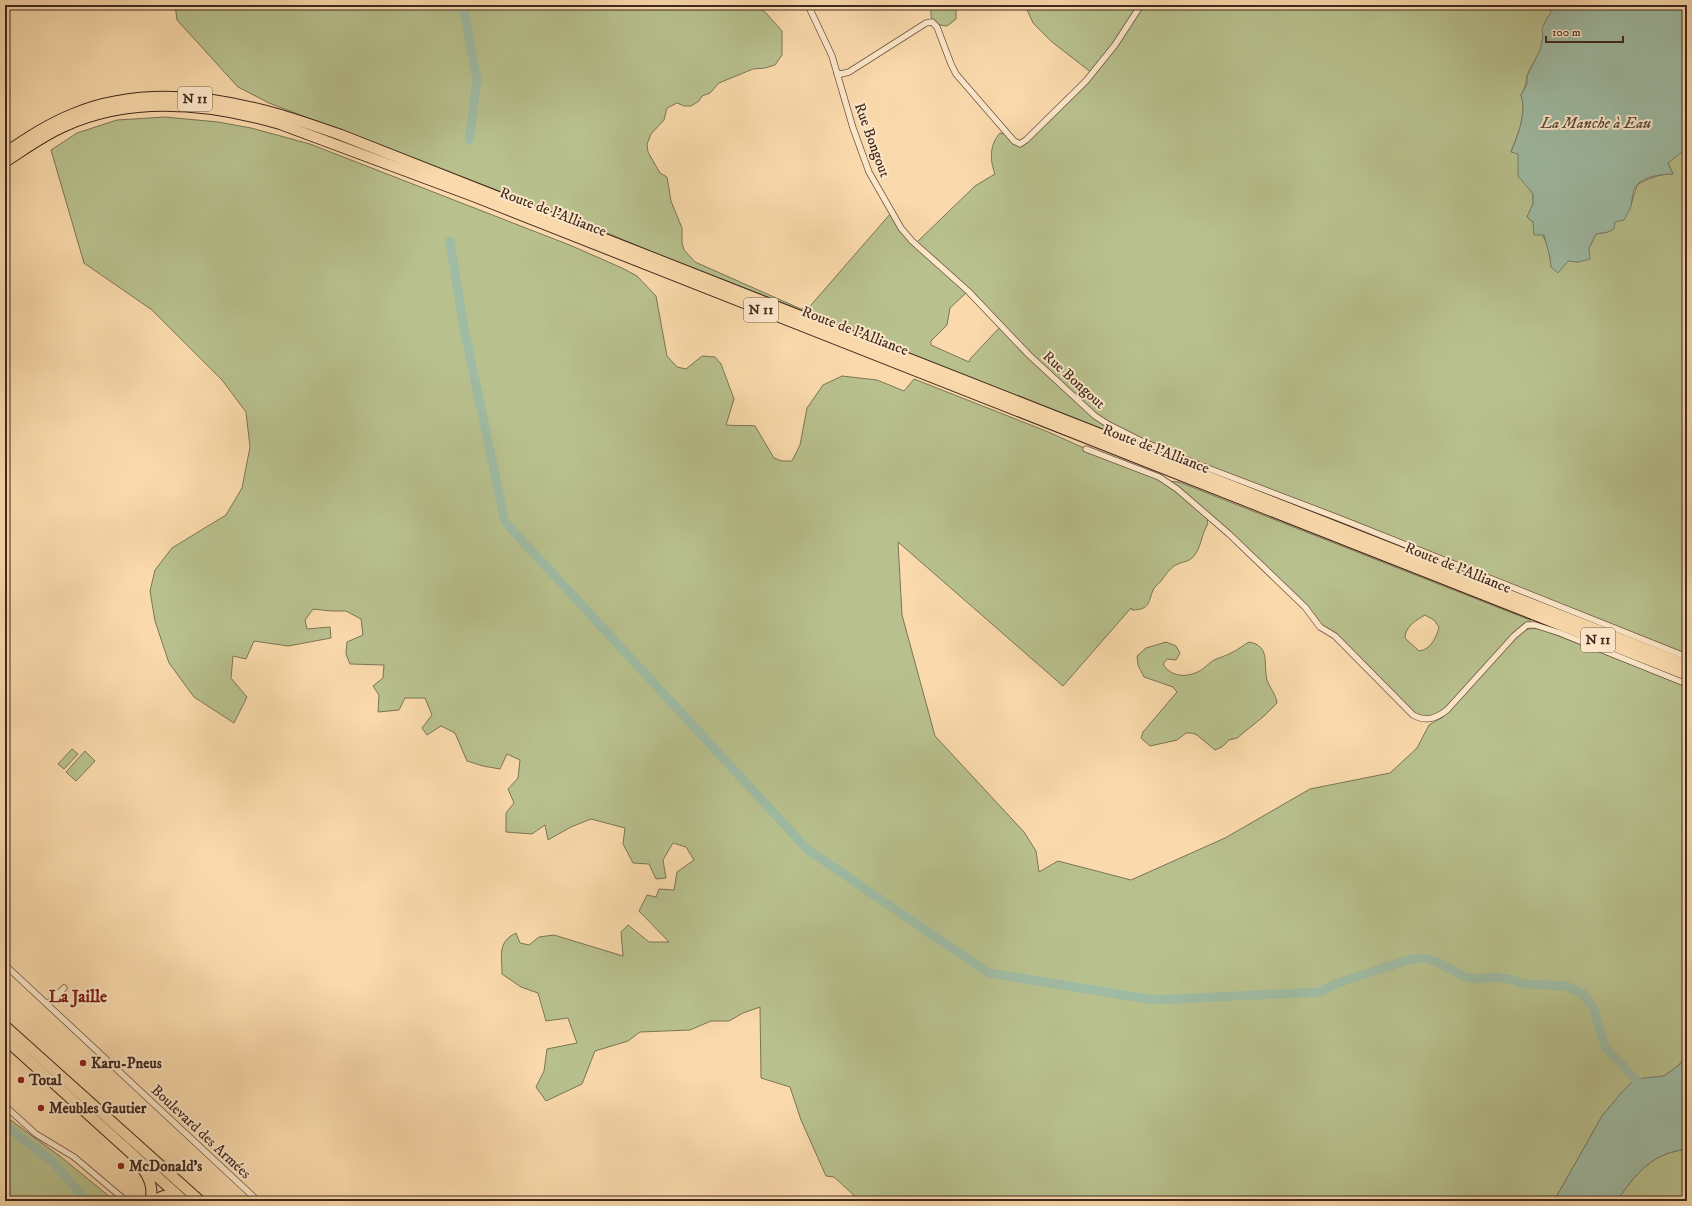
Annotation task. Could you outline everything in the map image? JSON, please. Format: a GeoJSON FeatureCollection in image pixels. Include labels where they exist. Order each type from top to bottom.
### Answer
{"type":"FeatureCollection","features":[{"type":"Feature","properties":{"kind":"highway","name":"Route de l'Alliance"},"geometry":{"type":"LineString","coordinates":[[5,153],[48,125],[102,104],[121,101],[176,97],[225,102],[281,115],[342,135],[1687,664]]}},
{"type":"Feature","properties":{"kind":"highway","name":"Route de l'Alliance"},"geometry":{"type":"LineString","coordinates":[[5,162],[64,126],[101,113],[123,108],[174,106],[199,107],[252,116],[280,124],[488,202],[1687,675]]}},
{"type":"Feature","properties":{"kind":"highway"},"geometry":{"type":"LineString","coordinates":[[5,145],[23,133],[48,125]]}},
{"type":"Feature","properties":{"kind":"highway"},"geometry":{"type":"LineString","coordinates":[[5,1021],[21,1030]]}},
{"type":"Feature","properties":{"kind":"highway"},"geometry":{"type":"LineString","coordinates":[[5,1026],[92,1110]]}},
{"type":"Feature","properties":{"kind":"highway"},"geometry":{"type":"LineString","coordinates":[[5,1039],[200,1201]]}},
{"type":"Feature","properties":{"kind":"highway"},"geometry":{"type":"LineString","coordinates":[[45,1053],[47,1059],[92,1110],[104,1128],[145,1171],[152,1190],[150,1201]]}},
{"type":"Feature","properties":{"kind":"highway"},"geometry":{"type":"LineString","coordinates":[[37,1078],[44,1080],[92,1110]]}},
{"type":"Feature","properties":{"kind":"highway"},"geometry":{"type":"LineString","coordinates":[[104,1128],[184,1201]]}},
{"type":"Feature","properties":{"kind":"highway"},"geometry":{"type":"LineString","coordinates":[[155,1201],[166,1194],[179,1201]]}},
{"type":"Feature","properties":{"kind":"street","name":"Rue Bongout"},"geometry":{"type":"LineString","coordinates":[[808,5],[828,45],[852,128],[869,172],[901,228],[912,241],[968,291],[1028,355],[1095,416],[1139,440],[1197,464],[1341,519],[1687,658]]}},
{"type":"Feature","properties":{"kind":"street"},"geometry":{"type":"LineString","coordinates":[[837,73],[842,74],[849,72],[926,23],[932,22],[956,74],[1014,141],[1020,144],[1026,140],[1086,81],[1115,45],[1141,5]]}},
{"type":"Feature","properties":{"kind":"street"},"geometry":{"type":"LineString","coordinates":[[1086,449],[1159,477],[1177,489],[1229,534],[1305,607],[1320,627],[1334,636],[1414,715],[1423,720],[1433,719],[1447,710],[1514,636],[1527,625],[1535,625],[1560,634],[1687,684]]}},
{"type":"Feature","properties":{"kind":"street","name":"Boulevard des Armées"},"geometry":{"type":"LineString","coordinates":[[5,965],[258,1201]]}},
{"type":"Feature","properties":{"kind":"street"},"geometry":{"type":"LineString","coordinates":[[48,1004],[64,988]]}},
{"type":"Feature","properties":{"kind":"street"},"geometry":{"type":"LineString","coordinates":[[5,1106],[36,1134],[74,1157],[126,1201]]}},
{"type":"Feature","properties":{"kind":"shaded area"},"geometry":{"type":"Polygon","coordinates":[[[175,5],[753,5],[765,12],[782,31],[782,55],[775,65],[753,69],[719,83],[710,93],[702,96],[699,101],[691,106],[684,106],[677,103],[667,108],[664,120],[651,134],[647,144],[648,152],[660,173],[667,177],[671,201],[682,228],[682,243],[684,250],[695,262],[801,309],[807,309],[891,213],[915,244],[975,186],[995,174],[991,158],[992,148],[1000,133],[1005,134],[1018,144],[1092,73],[1052,42],[1033,23],[1025,5],[1549,5],[1552,13],[1544,26],[1541,48],[1528,73],[1521,95],[1523,109],[1521,124],[1511,151],[1518,154],[1528,187],[1533,194],[1533,204],[1527,217],[1538,228],[1545,239],[1551,267],[1568,261],[1578,262],[1589,248],[1596,234],[1608,232],[1615,222],[1630,208],[1637,185],[1654,177],[1673,174],[1668,163],[1682,151],[1687,155],[1687,657],[1197,464],[1197,469],[799,313],[595,228],[269,103],[238,87],[177,20],[175,5]],[[968,291],[950,308],[947,325],[931,341],[931,345],[969,362],[970,359],[1001,326],[968,291]]]}},
{"type":"Feature","properties":{"kind":"shaded area"},"geometry":{"type":"Polygon","coordinates":[[[931,5],[954,5],[956,10],[956,19],[947,26],[937,24],[931,17],[931,5]]]}},
{"type":"Feature","properties":{"kind":"shaded area"},"geometry":{"type":"Polygon","coordinates":[[[165,117],[218,122],[251,128],[310,144],[572,246],[622,268],[637,276],[656,296],[667,356],[677,367],[686,369],[702,356],[715,357],[721,364],[734,399],[726,425],[755,426],[774,458],[782,461],[792,461],[800,445],[807,408],[823,385],[842,376],[877,380],[904,391],[914,379],[1046,431],[1086,449],[1166,481],[1179,482],[1530,620],[1530,623],[1438,716],[1418,717],[1210,518],[1207,521],[1208,524],[1199,548],[1194,556],[1189,560],[1175,565],[1171,569],[1154,588],[1146,606],[1138,610],[1132,610],[1131,608],[1063,686],[898,542],[902,615],[935,736],[1024,832],[1036,851],[1039,872],[1058,861],[1131,880],[1225,838],[1310,789],[1390,773],[1417,748],[1429,725],[1443,717],[1516,638],[1530,629],[1546,631],[1687,686],[1687,1054],[1679,1065],[1664,1076],[1635,1080],[1622,1092],[1602,1116],[1554,1201],[856,1201],[857,1198],[834,1177],[826,1176],[801,1120],[790,1087],[761,1078],[760,1007],[743,1013],[729,1021],[711,1021],[690,1030],[640,1032],[628,1041],[595,1051],[582,1084],[546,1101],[536,1087],[544,1071],[547,1049],[577,1043],[568,1018],[546,1021],[538,993],[521,987],[502,974],[501,955],[503,945],[516,933],[520,943],[529,945],[539,937],[554,935],[623,956],[621,932],[628,925],[649,942],[669,942],[639,911],[647,895],[656,897],[659,889],[674,890],[677,872],[694,860],[686,847],[673,843],[663,860],[666,878],[656,879],[649,864],[633,863],[623,844],[625,828],[591,819],[571,827],[548,840],[545,825],[532,834],[506,832],[506,813],[514,803],[508,789],[518,778],[520,760],[507,754],[500,769],[483,766],[467,761],[455,733],[441,726],[427,735],[422,728],[432,715],[425,698],[405,698],[399,710],[378,712],[379,695],[373,686],[383,678],[384,665],[350,664],[346,654],[347,642],[363,635],[361,619],[346,611],[313,609],[305,620],[307,629],[330,627],[331,638],[288,646],[254,641],[246,659],[233,656],[231,678],[247,697],[234,723],[194,697],[169,663],[155,621],[150,591],[155,570],[172,548],[226,515],[242,488],[250,447],[246,412],[222,380],[152,310],[84,263],[51,150],[77,133],[117,120],[165,117]],[[1425,615],[1409,627],[1405,634],[1405,638],[1419,651],[1427,648],[1437,634],[1439,627],[1434,620],[1425,615]]]}},
{"type":"Feature","properties":{"kind":"shaded area"},"geometry":{"type":"Polygon","coordinates":[[[1166,642],[1176,646],[1180,653],[1176,660],[1167,659],[1163,664],[1171,672],[1182,675],[1193,674],[1213,661],[1234,652],[1249,642],[1256,644],[1261,647],[1265,656],[1267,680],[1277,703],[1264,716],[1237,738],[1229,740],[1222,747],[1215,750],[1197,735],[1192,733],[1186,733],[1177,740],[1150,746],[1141,738],[1143,732],[1177,692],[1173,687],[1144,677],[1138,665],[1137,656],[1146,648],[1166,642]]]}},
{"type":"Feature","properties":{"kind":"shaded area"},"geometry":{"type":"Polygon","coordinates":[[[72,749],[78,754],[64,769],[58,764],[72,749]]]}},
{"type":"Feature","properties":{"kind":"shaded area"},"geometry":{"type":"Polygon","coordinates":[[[85,751],[95,761],[76,781],[66,772],[85,751]]]}},
{"type":"Feature","properties":{"kind":"shaded area"},"geometry":{"type":"Polygon","coordinates":[[[5,1116],[61,1157],[115,1201],[5,1201],[5,1116]]]}},
{"type":"Feature","properties":{"kind":"shaded area"},"geometry":{"type":"Polygon","coordinates":[[[1687,1148],[1687,1201],[1617,1201],[1632,1180],[1650,1162],[1666,1154],[1687,1148]]]}},
{"type":"Feature","properties":{"kind":"water","name":"La Manche à Eau"},"geometry":{"type":"Polygon","coordinates":[[[1549,5],[1687,5],[1687,155],[1682,152],[1668,163],[1673,174],[1654,176],[1640,182],[1635,187],[1630,209],[1624,220],[1615,222],[1614,229],[1608,232],[1596,234],[1589,248],[1590,259],[1578,262],[1568,261],[1558,273],[1551,267],[1544,235],[1534,235],[1533,222],[1527,217],[1533,204],[1533,194],[1518,176],[1518,154],[1511,152],[1521,124],[1523,102],[1521,95],[1527,84],[1527,76],[1540,50],[1543,36],[1542,29],[1551,13],[1549,5]]]}},
{"type":"Feature","properties":{"kind":"water"},"geometry":{"type":"Polygon","coordinates":[[[1687,1054],[1687,1148],[1666,1154],[1650,1162],[1632,1180],[1617,1201],[1554,1201],[1602,1116],[1622,1092],[1635,1079],[1664,1076],[1679,1065],[1687,1054]]]}},
{"type":"Feature","properties":{"kind":"waterway"},"geometry":{"type":"LineString","coordinates":[[461,5],[465,15],[477,80],[469,140]]}},
{"type":"Feature","properties":{"kind":"waterway"},"geometry":{"type":"LineString","coordinates":[[450,241],[464,328],[505,522],[808,850],[989,973],[1155,1000],[1320,992],[1335,984],[1408,960],[1424,958],[1437,962],[1465,977],[1477,979],[1496,977],[1514,980],[1523,984],[1565,986],[1582,993],[1594,1009],[1605,1047],[1644,1088]]}},
{"type":"Feature","properties":{"kind":"waterway"},"geometry":{"type":"LineString","coordinates":[[5,1125],[55,1164],[86,1201]]}},
{"type":"Feature","properties":{"kind":"place","name":"Karu-Pneus"},"geometry":{"type":"Point","coordinates":[83,1063]}},
{"type":"Feature","properties":{"kind":"place","name":"Total"},"geometry":{"type":"Point","coordinates":[21,1080]}},
{"type":"Feature","properties":{"kind":"place","name":"Meubles Gautier"},"geometry":{"type":"Point","coordinates":[41,1108]}},
{"type":"Feature","properties":{"kind":"place","name":"McDonald's"},"geometry":{"type":"Point","coordinates":[121,1166]}},
{"type":"Feature","properties":{"kind":"district","name":"La Jaille"},"geometry":{"type":"Point","coordinates":[78,997]}}]}
